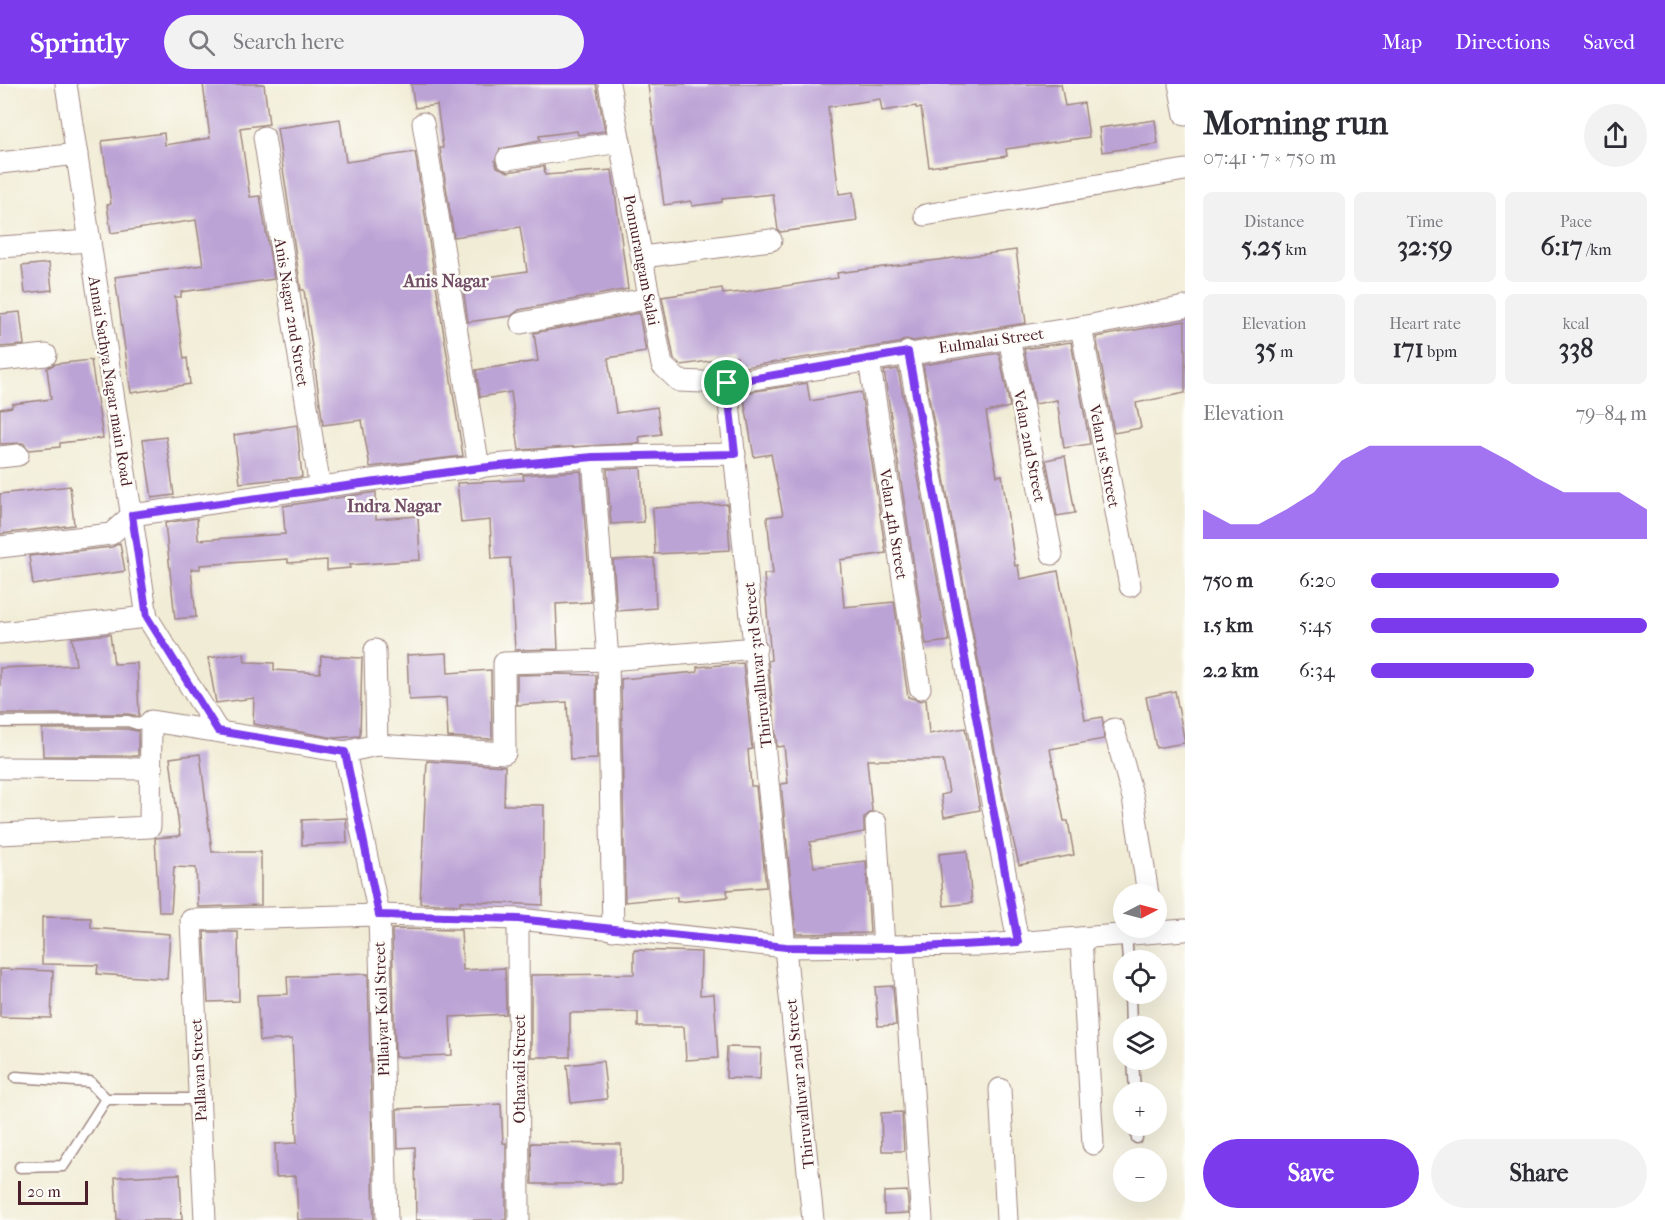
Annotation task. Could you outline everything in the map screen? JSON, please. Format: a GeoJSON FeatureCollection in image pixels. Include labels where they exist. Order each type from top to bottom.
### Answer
{"type":"FeatureCollection","features":[{"type":"Feature","properties":{"kind":"street","name":"Annai Sathya Nagar main Road"},"geometry":{"type":"LineString","coordinates":[[66,84],[147,617],[218,731]]}},
{"type":"Feature","properties":{"kind":"street","name":"Ponnurangam Salai"},"geometry":{"type":"LineString","coordinates":[[609,84],[662,365],[670,375],[689,383],[727,383]]}},
{"type":"Feature","properties":{"kind":"street"},"geometry":{"type":"LineString","coordinates":[[1179,84],[1185,115]]}},
{"type":"Feature","properties":{"kind":"street"},"geometry":{"type":"LineString","coordinates":[[423,123],[479,468]]}},
{"type":"Feature","properties":{"kind":"street","name":"Anis Nagar 2nd Street"},"geometry":{"type":"LineString","coordinates":[[264,136],[320,488]]}},
{"type":"Feature","properties":{"kind":"street"},"geometry":{"type":"LineString","coordinates":[[507,159],[620,142]]}},
{"type":"Feature","properties":{"kind":"street"},"geometry":{"type":"LineString","coordinates":[[0,163],[76,154]]}},
{"type":"Feature","properties":{"kind":"street"},"geometry":{"type":"LineString","coordinates":[[925,215],[1185,170]]}},
{"type":"Feature","properties":{"kind":"street"},"geometry":{"type":"LineString","coordinates":[[643,256],[771,240]]}},
{"type":"Feature","properties":{"kind":"street"},"geometry":{"type":"LineString","coordinates":[[0,247],[90,241]]}},
{"type":"Feature","properties":{"kind":"street"},"geometry":{"type":"LineString","coordinates":[[521,323],[650,298]]}},
{"type":"Feature","properties":{"kind":"street","name":"Eulmalai Street"},"geometry":{"type":"LineString","coordinates":[[727,383],[908,352],[1081,327],[1185,307]]}},
{"type":"Feature","properties":{"kind":"street","name":"Velan 1st Street"},"geometry":{"type":"LineString","coordinates":[[1081,327],[1130,586]]}},
{"type":"Feature","properties":{"kind":"street","name":"Velan 2nd Street"},"geometry":{"type":"LineString","coordinates":[[1008,338],[1052,554]]}},
{"type":"Feature","properties":{"kind":"street"},"geometry":{"type":"LineString","coordinates":[[908,352],[1018,942]]}},
{"type":"Feature","properties":{"kind":"street"},"geometry":{"type":"LineString","coordinates":[[0,360],[46,355]]}},
{"type":"Feature","properties":{"kind":"street","name":"Velan 4th Street"},"geometry":{"type":"LineString","coordinates":[[869,360],[920,688]]}},
{"type":"Feature","properties":{"kind":"street","name":"Thiruvalluvar 3rd Street"},"geometry":{"type":"LineString","coordinates":[[727,383],[786,947]]}},
{"type":"Feature","properties":{"kind":"street"},"geometry":{"type":"LineString","coordinates":[[0,547],[111,534],[132,515],[320,488],[479,468],[593,457],[735,454]]}},
{"type":"Feature","properties":{"kind":"street"},"geometry":{"type":"LineString","coordinates":[[593,457],[608,660],[612,930]]}},
{"type":"Feature","properties":{"kind":"street"},"geometry":{"type":"LineString","coordinates":[[0,633],[147,617]]}},
{"type":"Feature","properties":{"kind":"street"},"geometry":{"type":"LineString","coordinates":[[0,834],[150,827],[151,722],[345,752],[377,745],[505,753],[504,663],[608,660],[756,648]]}},
{"type":"Feature","properties":{"kind":"street"},"geometry":{"type":"LineString","coordinates":[[375,650],[377,745]]}},
{"type":"Feature","properties":{"kind":"street"},"geometry":{"type":"LineString","coordinates":[[1114,729],[1133,798],[1146,884]]}},
{"type":"Feature","properties":{"kind":"street","name":"Pillaiyar Koil Street"},"geometry":{"type":"LineString","coordinates":[[345,752],[379,915],[387,1220]]}},
{"type":"Feature","properties":{"kind":"street"},"geometry":{"type":"LineString","coordinates":[[0,768],[152,769]]}},
{"type":"Feature","properties":{"kind":"street"},"geometry":{"type":"LineString","coordinates":[[876,824],[894,948],[922,1220]]}},
{"type":"Feature","properties":{"kind":"street"},"geometry":{"type":"LineString","coordinates":[[379,915],[518,919],[786,947],[894,948],[1113,935]]}},
{"type":"Feature","properties":{"kind":"street","name":"Pallavan Street"},"geometry":{"type":"LineString","coordinates":[[205,1220],[191,920],[379,915]]}},
{"type":"Feature","properties":{"kind":"street","name":"Othavadi Street"},"geometry":{"type":"LineString","coordinates":[[518,919],[519,1220]]}},
{"type":"Feature","properties":{"kind":"street"},"geometry":{"type":"LineString","coordinates":[[1167,929],[1185,930]]}},
{"type":"Feature","properties":{"kind":"street"},"geometry":{"type":"LineString","coordinates":[[1081,938],[1093,1144]]}},
{"type":"Feature","properties":{"kind":"street","name":"Thiruvalluvar 2nd Street"},"geometry":{"type":"LineString","coordinates":[[786,947],[813,1220]]}},
{"type":"Feature","properties":{"kind":"street"},"geometry":{"type":"LineString","coordinates":[[1000,1089],[1007,1220]]}},
{"type":"Feature","properties":{"kind":"lane"},"geometry":{"type":"LineString","coordinates":[[0,722],[128,721],[137,724],[151,722]]}},
{"type":"Feature","properties":{"kind":"lane"},"geometry":{"type":"LineString","coordinates":[[16,1077],[90,1082],[106,1099],[199,1099]]}},
{"type":"Feature","properties":{"kind":"lane"},"geometry":{"type":"LineString","coordinates":[[20,1167],[63,1166],[106,1099]]}},
{"type":"Feature","properties":{"kind":"building"},"geometry":{"type":"Polygon","coordinates":[[[203,84],[264,84],[269,124],[240,128],[250,197],[260,196],[274,279],[181,292],[181,297],[175,297],[190,384],[131,393],[115,277],[203,265],[196,220],[111,233],[107,205],[111,204],[102,141],[164,133],[165,145],[210,138],[203,84]]]}},
{"type":"Feature","properties":{"kind":"building"},"geometry":{"type":"Polygon","coordinates":[[[411,84],[596,84],[605,131],[578,135],[577,131],[539,136],[540,141],[500,149],[495,161],[497,167],[508,172],[544,166],[545,175],[612,170],[628,289],[519,310],[511,316],[468,322],[462,281],[527,271],[520,227],[454,237],[440,148],[443,148],[437,105],[415,108],[411,84]]]}},
{"type":"Feature","properties":{"kind":"building"},"geometry":{"type":"Polygon","coordinates":[[[1061,84],[1065,106],[1084,103],[1089,137],[1006,149],[1007,156],[929,167],[921,108],[916,108],[916,106],[882,111],[880,99],[828,107],[839,194],[853,192],[857,221],[781,232],[778,230],[773,194],[722,199],[722,202],[692,206],[691,201],[664,205],[648,85],[1061,84]]]}},
{"type":"Feature","properties":{"kind":"building"},"geometry":{"type":"Polygon","coordinates":[[[340,119],[346,162],[415,152],[463,456],[370,467],[362,420],[323,425],[304,290],[301,290],[277,128],[340,119]]]}},
{"type":"Feature","properties":{"kind":"building"},"geometry":{"type":"Polygon","coordinates":[[[1155,120],[1158,144],[1102,152],[1099,128],[1155,120]]]}},
{"type":"Feature","properties":{"kind":"building"},"geometry":{"type":"Polygon","coordinates":[[[1016,250],[1026,323],[913,341],[906,339],[899,343],[738,368],[737,357],[681,365],[674,359],[662,297],[722,288],[723,294],[752,291],[838,278],[837,273],[1016,250]]]}},
{"type":"Feature","properties":{"kind":"building"},"geometry":{"type":"Polygon","coordinates":[[[49,263],[52,290],[25,293],[22,266],[49,263]]]}},
{"type":"Feature","properties":{"kind":"building"},"geometry":{"type":"Polygon","coordinates":[[[20,312],[24,345],[0,347],[0,314],[20,312]]]}},
{"type":"Feature","properties":{"kind":"building"},"geometry":{"type":"Polygon","coordinates":[[[639,313],[646,352],[608,358],[616,413],[657,407],[661,434],[639,437],[640,443],[519,450],[511,392],[480,397],[476,370],[538,361],[534,333],[639,313]]]}},
{"type":"Feature","properties":{"kind":"building"},"geometry":{"type":"Polygon","coordinates":[[[1185,321],[1185,393],[1136,403],[1141,428],[1114,433],[1096,337],[1185,321]]]}},
{"type":"Feature","properties":{"kind":"building"},"geometry":{"type":"Polygon","coordinates":[[[1071,342],[1090,444],[1064,448],[1057,400],[1035,404],[1024,349],[1071,342]]]}},
{"type":"Feature","properties":{"kind":"building"},"geometry":{"type":"Polygon","coordinates":[[[999,353],[1010,407],[986,412],[997,476],[1002,475],[1015,566],[1018,565],[1020,579],[1058,571],[1085,720],[1102,717],[1104,739],[1050,749],[1064,821],[1068,821],[1074,855],[1019,865],[1005,805],[923,365],[999,353]]]}},
{"type":"Feature","properties":{"kind":"building"},"geometry":{"type":"Polygon","coordinates":[[[91,360],[103,438],[60,443],[60,447],[29,450],[23,443],[0,444],[0,409],[12,407],[12,404],[51,399],[47,368],[55,364],[91,360]]]}},
{"type":"Feature","properties":{"kind":"building"},"geometry":{"type":"Polygon","coordinates":[[[898,369],[949,641],[926,644],[884,371],[898,369]]]}},
{"type":"Feature","properties":{"kind":"building"},"geometry":{"type":"Polygon","coordinates":[[[807,383],[810,401],[861,392],[886,553],[840,560],[844,607],[894,602],[908,697],[921,701],[926,699],[929,734],[965,728],[980,810],[944,817],[941,795],[949,793],[943,760],[867,760],[872,811],[864,818],[864,832],[810,842],[814,867],[866,861],[870,933],[796,934],[781,784],[788,783],[784,746],[777,747],[768,661],[771,660],[764,574],[773,574],[767,517],[783,515],[771,454],[754,457],[743,393],[807,383]]]}},
{"type":"Feature","properties":{"kind":"building"},"geometry":{"type":"Polygon","coordinates":[[[297,425],[302,477],[240,483],[234,435],[297,425]]]}},
{"type":"Feature","properties":{"kind":"building"},"geometry":{"type":"Polygon","coordinates":[[[166,437],[174,495],[152,498],[143,440],[166,437]]]}},
{"type":"Feature","properties":{"kind":"building"},"geometry":{"type":"Polygon","coordinates":[[[1065,456],[1075,513],[1057,516],[1046,460],[1065,456]]]}},
{"type":"Feature","properties":{"kind":"building"},"geometry":{"type":"Polygon","coordinates":[[[641,468],[644,522],[611,524],[607,469],[641,468]]]}},
{"type":"Feature","properties":{"kind":"building"},"geometry":{"type":"Polygon","coordinates":[[[581,471],[591,602],[556,604],[558,649],[515,650],[510,558],[492,559],[490,520],[461,523],[457,483],[524,480],[523,475],[581,471]]]}},
{"type":"Feature","properties":{"kind":"building"},"geometry":{"type":"Polygon","coordinates":[[[70,486],[74,525],[0,534],[0,494],[70,486]]]}},
{"type":"Feature","properties":{"kind":"building"},"geometry":{"type":"Polygon","coordinates":[[[376,492],[376,519],[418,516],[420,560],[349,565],[350,568],[327,570],[327,560],[288,563],[288,559],[200,565],[200,569],[191,569],[196,617],[175,619],[165,523],[197,518],[198,540],[285,534],[283,506],[376,492]]]}},
{"type":"Feature","properties":{"kind":"building"},"geometry":{"type":"Polygon","coordinates":[[[727,504],[730,550],[655,554],[653,508],[727,504]]]}},
{"type":"Feature","properties":{"kind":"building"},"geometry":{"type":"Polygon","coordinates":[[[120,543],[125,571],[33,585],[29,556],[112,547],[120,543]]]}},
{"type":"Feature","properties":{"kind":"building"},"geometry":{"type":"Polygon","coordinates":[[[654,558],[656,608],[617,611],[613,560],[654,558]]]}},
{"type":"Feature","properties":{"kind":"building"},"geometry":{"type":"Polygon","coordinates":[[[110,634],[114,664],[137,663],[139,716],[128,714],[0,714],[0,668],[76,665],[72,638],[110,634]]]}},
{"type":"Feature","properties":{"kind":"building"},"geometry":{"type":"Polygon","coordinates":[[[244,653],[245,662],[274,663],[274,670],[320,673],[321,656],[362,658],[360,736],[335,738],[253,724],[254,698],[216,703],[208,658],[244,653]]]}},
{"type":"Feature","properties":{"kind":"building"},"geometry":{"type":"Polygon","coordinates":[[[447,653],[448,673],[491,670],[492,739],[448,737],[446,698],[409,700],[407,655],[447,653]]]}},
{"type":"Feature","properties":{"kind":"building"},"geometry":{"type":"Polygon","coordinates":[[[743,663],[752,749],[748,750],[751,786],[756,786],[766,887],[727,890],[728,897],[677,902],[677,897],[625,902],[621,679],[697,672],[697,667],[743,663]]]}},
{"type":"Feature","properties":{"kind":"building"},"geometry":{"type":"Polygon","coordinates":[[[517,675],[596,675],[597,759],[570,760],[567,702],[517,705],[517,675]]]}},
{"type":"Feature","properties":{"kind":"building"},"geometry":{"type":"Polygon","coordinates":[[[1175,691],[1185,743],[1156,748],[1146,697],[1175,691]]]}},
{"type":"Feature","properties":{"kind":"building"},"geometry":{"type":"Polygon","coordinates":[[[42,729],[138,731],[138,756],[43,756],[42,729]]]}},
{"type":"Feature","properties":{"kind":"building"},"geometry":{"type":"Polygon","coordinates":[[[200,754],[212,852],[261,852],[261,905],[198,907],[196,868],[174,867],[171,912],[159,912],[155,838],[180,836],[170,758],[200,754]]]}},
{"type":"Feature","properties":{"kind":"building"},"geometry":{"type":"Polygon","coordinates":[[[427,761],[505,766],[504,805],[544,805],[543,905],[460,901],[460,905],[420,903],[427,761]]]}},
{"type":"Feature","properties":{"kind":"building"},"geometry":{"type":"Polygon","coordinates":[[[346,818],[347,843],[302,845],[302,820],[346,818]]]}},
{"type":"Feature","properties":{"kind":"building"},"geometry":{"type":"Polygon","coordinates":[[[967,851],[972,903],[944,906],[939,854],[967,851]]]}},
{"type":"Feature","properties":{"kind":"building"},"geometry":{"type":"Polygon","coordinates":[[[42,917],[91,918],[91,928],[170,934],[167,979],[97,974],[98,965],[42,964],[42,917]]]}},
{"type":"Feature","properties":{"kind":"building"},"geometry":{"type":"Polygon","coordinates":[[[392,929],[461,930],[463,970],[505,968],[506,1014],[450,1017],[452,1055],[395,1057],[392,929]]]}},
{"type":"Feature","properties":{"kind":"building"},"geometry":{"type":"Polygon","coordinates":[[[204,932],[238,932],[239,1001],[208,1002],[204,932]]]}},
{"type":"Feature","properties":{"kind":"building"},"geometry":{"type":"Polygon","coordinates":[[[634,950],[701,952],[700,995],[714,994],[718,1058],[686,1060],[684,1027],[638,1027],[638,1012],[570,1013],[570,1057],[531,1057],[531,975],[634,974],[634,950]]]}},
{"type":"Feature","properties":{"kind":"building"},"geometry":{"type":"Polygon","coordinates":[[[0,969],[53,971],[51,1018],[0,1017],[0,969]]]}},
{"type":"Feature","properties":{"kind":"building"},"geometry":{"type":"Polygon","coordinates":[[[368,974],[374,1220],[298,1220],[296,1176],[276,1177],[275,1144],[297,1143],[292,1039],[260,1041],[257,995],[288,994],[287,977],[368,974]]]}},
{"type":"Feature","properties":{"kind":"building"},"geometry":{"type":"Polygon","coordinates":[[[893,986],[896,1025],[878,1026],[875,987],[893,986]]]}},
{"type":"Feature","properties":{"kind":"building"},"geometry":{"type":"Polygon","coordinates":[[[727,1047],[761,1048],[760,1079],[726,1078],[727,1047]]]}},
{"type":"Feature","properties":{"kind":"building"},"geometry":{"type":"Polygon","coordinates":[[[603,1061],[607,1099],[571,1103],[567,1065],[603,1061]]]}},
{"type":"Feature","properties":{"kind":"building"},"geometry":{"type":"Polygon","coordinates":[[[501,1104],[503,1143],[506,1143],[506,1220],[416,1220],[415,1147],[398,1148],[397,1109],[501,1104]]]}},
{"type":"Feature","properties":{"kind":"building"},"geometry":{"type":"Polygon","coordinates":[[[902,1112],[904,1151],[882,1151],[881,1113],[902,1112]]]}},
{"type":"Feature","properties":{"kind":"building"},"geometry":{"type":"Polygon","coordinates":[[[531,1143],[621,1144],[621,1184],[532,1184],[531,1143]]]}},
{"type":"Feature","properties":{"kind":"building"},"geometry":{"type":"Polygon","coordinates":[[[180,1174],[182,1220],[117,1220],[115,1177],[180,1174]]]}},
{"type":"Feature","properties":{"kind":"building"},"geometry":{"type":"Polygon","coordinates":[[[907,1191],[909,1213],[884,1214],[884,1192],[907,1191]]]}},
{"type":"Feature","properties":{"kind":"district","name":"Anis Nagar"},"geometry":{"type":"Point","coordinates":[446,281]}},
{"type":"Feature","properties":{"kind":"district","name":"Indra Nagar"},"geometry":{"type":"Point","coordinates":[394,506]}},
{"type":"Feature","properties":{"kind":"route"},"geometry":{"type":"LineString","coordinates":[[908,352],[1018,942],[903,948],[786,947],[518,919],[379,915],[345,752],[218,731],[147,617],[132,515],[479,468],[593,457],[735,454],[727,383],[908,352]]}}]}
